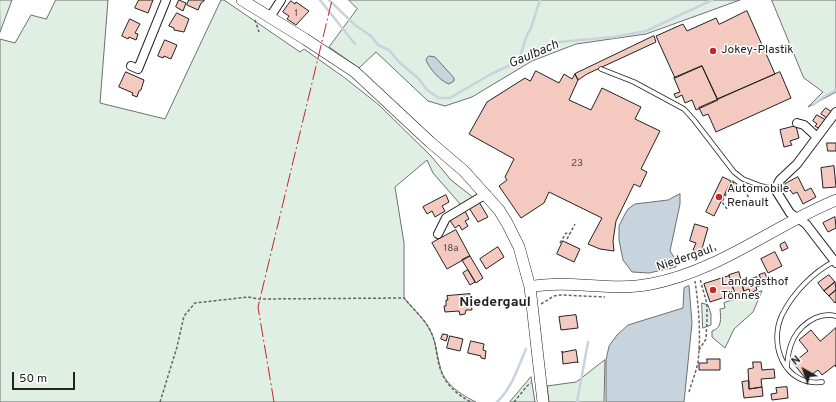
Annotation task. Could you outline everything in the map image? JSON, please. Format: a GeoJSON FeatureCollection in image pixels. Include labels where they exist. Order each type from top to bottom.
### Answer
{"type":"FeatureCollection","features":[{"type":"Feature","properties":{"kind":"main road"},"geometry":{"type":"LineString","coordinates":[[242,0],[355,72],[430,142],[464,171],[499,210],[513,234],[522,258],[530,287],[543,402]]}},
{"type":"Feature","properties":{"kind":"main road","name":"Niedergaul"},"geometry":{"type":"LineString","coordinates":[[530,287],[544,284],[620,287],[657,282],[688,274],[717,262],[798,218],[836,200]]}},
{"type":"Feature","properties":{"kind":"street"},"geometry":{"type":"LineString","coordinates":[[131,66],[138,69],[166,0]]}},
{"type":"Feature","properties":{"kind":"street"},"geometry":{"type":"LineString","coordinates":[[270,17],[281,0]]}},
{"type":"Feature","properties":{"kind":"street"},"geometry":{"type":"LineString","coordinates":[[835,262],[806,224],[790,213],[775,189],[780,180],[797,164],[836,112]]}},
{"type":"Feature","properties":{"kind":"street"},"geometry":{"type":"LineString","coordinates":[[797,122],[804,125],[817,137]]}},
{"type":"Feature","properties":{"kind":"street"},"geometry":{"type":"LineString","coordinates":[[438,234],[446,218],[486,194]]}},
{"type":"Feature","properties":{"kind":"lane"},"geometry":{"type":"LineString","coordinates":[[601,69],[634,82],[684,109],[737,174],[746,180],[761,186],[775,189]]}},
{"type":"Feature","properties":{"kind":"lane"},"geometry":{"type":"LineString","coordinates":[[822,382],[809,383],[792,374],[780,356],[778,347],[778,331],[781,316],[793,298],[818,270],[835,262]]}},
{"type":"Feature","properties":{"kind":"lane"},"geometry":{"type":"LineString","coordinates":[[787,367],[787,358],[792,340],[801,327],[823,315],[836,316]]}},
{"type":"Feature","properties":{"kind":"path"},"geometry":{"type":"LineString","coordinates":[[727,210],[722,202],[737,174]]}},
{"type":"Feature","properties":{"kind":"path"},"geometry":{"type":"LineString","coordinates":[[746,180],[743,188],[749,198]]}},
{"type":"Feature","properties":{"kind":"path"},"geometry":{"type":"LineString","coordinates":[[567,240],[575,224]]}},
{"type":"Feature","properties":{"kind":"path"},"geometry":{"type":"LineString","coordinates":[[560,243],[566,233],[569,235]]}},
{"type":"Feature","properties":{"kind":"path"},"geometry":{"type":"LineString","coordinates":[[698,352],[706,339],[707,304],[699,276]]}},
{"type":"Feature","properties":{"kind":"path"},"geometry":{"type":"LineString","coordinates":[[689,392],[698,363],[699,306],[695,278]]}},
{"type":"Feature","properties":{"kind":"path"},"geometry":{"type":"LineString","coordinates":[[160,402],[177,347],[184,316],[195,303],[248,297],[259,299],[404,298],[425,322],[432,333],[437,349],[440,368],[449,386],[464,399],[470,402]]}},
{"type":"Feature","properties":{"kind":"path"},"geometry":{"type":"LineString","coordinates":[[514,402],[532,382],[541,381]]}},
{"type":"Feature","properties":{"kind":"green space"},"geometry":{"type":"Polygon","coordinates":[[[0,0],[12,0],[0,32],[0,0]]]}},
{"type":"Feature","properties":{"kind":"green space"},"geometry":{"type":"Polygon","coordinates":[[[56,0],[108,0],[100,103],[165,119],[221,0],[224,0],[300,52],[304,49],[345,78],[379,105],[431,156],[451,180],[474,198],[461,205],[433,173],[427,160],[395,187],[404,243],[404,298],[422,318],[431,332],[445,378],[464,396],[476,402],[0,402],[0,39],[15,43],[31,15],[46,19],[56,0]]]}},
{"type":"Feature","properties":{"kind":"green space"},"geometry":{"type":"Polygon","coordinates":[[[349,0],[740,0],[646,34],[576,44],[532,61],[472,97],[445,106],[428,101],[376,52],[359,68],[329,47],[357,9],[349,0]]]}},
{"type":"Feature","properties":{"kind":"green space"},"geometry":{"type":"Polygon","coordinates":[[[772,0],[836,0],[836,92],[808,107],[823,92],[804,78],[772,0]]]}},
{"type":"Feature","properties":{"kind":"green space"},"geometry":{"type":"Polygon","coordinates":[[[762,291],[753,312],[734,329],[725,348],[712,337],[712,331],[718,328],[720,323],[720,309],[725,308],[724,303],[762,291]]]}},
{"type":"Feature","properties":{"kind":"green space"},"geometry":{"type":"Polygon","coordinates":[[[702,303],[708,305],[711,314],[711,325],[703,328],[702,303]]]}},
{"type":"Feature","properties":{"kind":"green space"},"geometry":{"type":"Polygon","coordinates":[[[605,360],[604,402],[549,402],[547,386],[576,382],[605,360]]]}},
{"type":"Feature","properties":{"kind":"green space"},"geometry":{"type":"Polygon","coordinates":[[[531,377],[535,402],[510,402],[531,377]]]}},
{"type":"Feature","properties":{"kind":"shaded area"},"geometry":{"type":"Polygon","coordinates":[[[429,56],[435,57],[454,78],[454,81],[449,84],[432,70],[426,60],[429,56]]]}},
{"type":"Feature","properties":{"kind":"shaded area"},"geometry":{"type":"Polygon","coordinates":[[[680,194],[680,204],[670,251],[676,260],[676,267],[649,273],[632,272],[623,260],[619,240],[619,226],[628,209],[635,204],[668,200],[680,194]]]}},
{"type":"Feature","properties":{"kind":"shaded area"},"geometry":{"type":"Polygon","coordinates":[[[689,286],[692,323],[684,402],[606,402],[606,360],[609,346],[617,335],[628,325],[683,308],[684,288],[689,286]]]}},
{"type":"Feature","properties":{"kind":"building"},"geometry":{"type":"Polygon","coordinates":[[[139,0],[153,0],[148,13],[135,8],[139,0]]]}},
{"type":"Feature","properties":{"kind":"building"},"geometry":{"type":"Polygon","coordinates":[[[179,0],[186,3],[183,11],[176,7],[179,0]]]}},
{"type":"Feature","properties":{"kind":"building"},"geometry":{"type":"Polygon","coordinates":[[[189,0],[204,1],[201,3],[198,10],[187,5],[189,0]]]}},
{"type":"Feature","properties":{"kind":"building"},"geometry":{"type":"Polygon","coordinates":[[[291,1],[295,4],[296,2],[309,11],[296,25],[287,19],[289,16],[283,12],[291,1]]]}},
{"type":"Feature","properties":{"kind":"building","name":"Jokey-Plastik"},"geometry":{"type":"Polygon","coordinates":[[[747,11],[775,74],[717,99],[702,66],[675,78],[656,36],[683,24],[687,31],[716,18],[719,24],[747,11]]]}},
{"type":"Feature","properties":{"kind":"building"},"geometry":{"type":"Polygon","coordinates":[[[177,13],[189,19],[184,32],[174,30],[174,28],[169,26],[177,13]]]}},
{"type":"Feature","properties":{"kind":"building"},"geometry":{"type":"Polygon","coordinates":[[[130,19],[140,24],[135,33],[138,34],[136,40],[129,37],[128,39],[122,36],[130,19]]]}},
{"type":"Feature","properties":{"kind":"building"},"geometry":{"type":"Polygon","coordinates":[[[654,36],[656,42],[587,74],[578,80],[575,74],[654,36]]]}},
{"type":"Feature","properties":{"kind":"building"},"geometry":{"type":"Polygon","coordinates":[[[165,40],[177,45],[171,59],[164,56],[163,58],[158,56],[165,40]]]}},
{"type":"Feature","properties":{"kind":"building"},"geometry":{"type":"Polygon","coordinates":[[[702,66],[718,100],[696,110],[692,100],[685,103],[682,95],[676,98],[674,94],[680,92],[674,78],[702,66]]]}},
{"type":"Feature","properties":{"kind":"building"},"geometry":{"type":"Polygon","coordinates":[[[536,71],[559,83],[564,74],[572,79],[575,74],[578,80],[569,100],[591,110],[602,88],[641,107],[635,119],[660,131],[641,169],[647,172],[640,187],[634,184],[616,221],[613,241],[614,251],[600,249],[588,244],[602,218],[549,192],[544,203],[521,218],[499,186],[507,180],[505,177],[514,159],[469,134],[487,102],[525,78],[530,81],[536,71]]]}},
{"type":"Feature","properties":{"kind":"building"},"geometry":{"type":"Polygon","coordinates":[[[126,72],[144,80],[137,97],[132,95],[133,93],[119,87],[126,72]]]}},
{"type":"Feature","properties":{"kind":"building"},"geometry":{"type":"Polygon","coordinates":[[[780,72],[791,98],[716,132],[708,114],[703,116],[699,108],[780,72]]]}},
{"type":"Feature","properties":{"kind":"building"},"geometry":{"type":"Polygon","coordinates":[[[826,108],[832,112],[827,118],[821,114],[826,108]]]}},
{"type":"Feature","properties":{"kind":"building"},"geometry":{"type":"Polygon","coordinates":[[[817,115],[826,120],[820,129],[815,126],[817,124],[813,121],[817,115]]]}},
{"type":"Feature","properties":{"kind":"building"},"geometry":{"type":"Polygon","coordinates":[[[796,126],[799,138],[790,141],[792,145],[784,147],[780,130],[796,126]]]}},
{"type":"Feature","properties":{"kind":"building"},"geometry":{"type":"Polygon","coordinates":[[[827,143],[836,143],[836,151],[828,151],[827,143]]]}},
{"type":"Feature","properties":{"kind":"building"},"geometry":{"type":"Polygon","coordinates":[[[834,166],[836,187],[823,188],[821,168],[834,166]]]}},
{"type":"Feature","properties":{"kind":"building","name":"Automobile Renault"},"geometry":{"type":"Polygon","coordinates":[[[723,177],[731,181],[714,216],[706,212],[723,177]]]}},
{"type":"Feature","properties":{"kind":"building"},"geometry":{"type":"Polygon","coordinates":[[[798,177],[805,191],[811,188],[816,197],[803,204],[797,192],[793,194],[790,190],[788,191],[785,184],[798,177]]]}},
{"type":"Feature","properties":{"kind":"building"},"geometry":{"type":"Polygon","coordinates":[[[734,182],[737,184],[733,192],[730,191],[734,182]]]}},
{"type":"Feature","properties":{"kind":"building"},"geometry":{"type":"Polygon","coordinates":[[[446,195],[449,202],[442,206],[445,211],[435,217],[432,211],[427,214],[423,207],[446,195]]]}},
{"type":"Feature","properties":{"kind":"building"},"geometry":{"type":"Polygon","coordinates":[[[479,202],[488,217],[478,222],[469,208],[479,202]]]}},
{"type":"Feature","properties":{"kind":"building"},"geometry":{"type":"Polygon","coordinates":[[[465,211],[469,219],[465,221],[468,226],[462,230],[459,225],[455,228],[449,219],[465,211]]]}},
{"type":"Feature","properties":{"kind":"building"},"geometry":{"type":"Polygon","coordinates":[[[835,217],[836,228],[828,232],[823,223],[835,217]]]}},
{"type":"Feature","properties":{"kind":"building"},"geometry":{"type":"Polygon","coordinates":[[[695,224],[708,228],[701,252],[693,250],[696,243],[690,241],[695,224]]]}},
{"type":"Feature","properties":{"kind":"building"},"geometry":{"type":"Polygon","coordinates":[[[456,230],[470,256],[447,269],[432,243],[456,230]]]}},
{"type":"Feature","properties":{"kind":"building"},"geometry":{"type":"Polygon","coordinates":[[[563,241],[580,249],[574,262],[557,254],[563,241]]]}},
{"type":"Feature","properties":{"kind":"building"},"geometry":{"type":"Polygon","coordinates":[[[785,242],[788,248],[782,251],[780,245],[785,242]]]}},
{"type":"Feature","properties":{"kind":"building"},"geometry":{"type":"Polygon","coordinates":[[[498,247],[504,257],[486,269],[480,259],[498,247]]]}},
{"type":"Feature","properties":{"kind":"building"},"geometry":{"type":"Polygon","coordinates":[[[775,252],[782,266],[768,273],[761,259],[775,252]]]}},
{"type":"Feature","properties":{"kind":"building"},"geometry":{"type":"Polygon","coordinates":[[[470,256],[483,278],[476,283],[462,260],[470,256]]]}},
{"type":"Feature","properties":{"kind":"building"},"geometry":{"type":"Polygon","coordinates":[[[468,270],[475,282],[470,285],[463,273],[468,270]]]}},
{"type":"Feature","properties":{"kind":"building"},"geometry":{"type":"Polygon","coordinates":[[[739,272],[744,292],[735,294],[729,275],[739,272]]]}},
{"type":"Feature","properties":{"kind":"building"},"geometry":{"type":"Polygon","coordinates":[[[765,273],[768,281],[763,283],[759,275],[765,273]]]}},
{"type":"Feature","properties":{"kind":"building"},"geometry":{"type":"Polygon","coordinates":[[[829,275],[835,282],[824,291],[818,283],[829,275]]]}},
{"type":"Feature","properties":{"kind":"building"},"geometry":{"type":"Polygon","coordinates":[[[729,276],[735,294],[710,302],[704,284],[729,276]]]}},
{"type":"Feature","properties":{"kind":"building"},"geometry":{"type":"Polygon","coordinates":[[[757,277],[760,286],[756,287],[757,290],[750,293],[749,289],[744,291],[741,282],[757,277]]]}},
{"type":"Feature","properties":{"kind":"building"},"geometry":{"type":"Polygon","coordinates":[[[835,282],[836,290],[829,296],[824,291],[835,282]]]}},
{"type":"Feature","properties":{"kind":"building"},"geometry":{"type":"Polygon","coordinates":[[[836,290],[836,302],[835,303],[829,296],[836,290]]]}},
{"type":"Feature","properties":{"kind":"building"},"geometry":{"type":"Polygon","coordinates":[[[470,294],[472,310],[466,310],[465,314],[460,315],[459,311],[445,312],[444,306],[446,306],[446,300],[448,300],[447,296],[470,294]]]}},
{"type":"Feature","properties":{"kind":"building"},"geometry":{"type":"Polygon","coordinates":[[[576,315],[578,328],[561,330],[559,317],[576,315]]]}},
{"type":"Feature","properties":{"kind":"building"},"geometry":{"type":"Polygon","coordinates":[[[836,328],[836,367],[835,365],[822,375],[818,370],[806,379],[793,363],[808,351],[799,340],[811,330],[820,341],[836,328]]]}},
{"type":"Feature","properties":{"kind":"building"},"geometry":{"type":"Polygon","coordinates":[[[443,334],[448,335],[446,341],[441,339],[443,334]]]}},
{"type":"Feature","properties":{"kind":"building"},"geometry":{"type":"Polygon","coordinates":[[[450,336],[463,339],[460,351],[447,348],[450,336]]]}},
{"type":"Feature","properties":{"kind":"building"},"geometry":{"type":"Polygon","coordinates":[[[471,341],[484,344],[483,350],[486,351],[485,359],[481,358],[481,356],[468,353],[471,341]]]}},
{"type":"Feature","properties":{"kind":"building"},"geometry":{"type":"Polygon","coordinates":[[[576,350],[578,363],[563,364],[562,352],[576,350]]]}},
{"type":"Feature","properties":{"kind":"building"},"geometry":{"type":"Polygon","coordinates":[[[707,359],[720,359],[720,370],[699,370],[699,363],[707,363],[707,359]]]}},
{"type":"Feature","properties":{"kind":"building"},"geometry":{"type":"Polygon","coordinates":[[[753,362],[761,362],[762,370],[774,369],[775,378],[761,379],[762,387],[749,389],[748,369],[753,368],[753,362]]]}},
{"type":"Feature","properties":{"kind":"building"},"geometry":{"type":"Polygon","coordinates":[[[749,381],[749,389],[762,387],[763,396],[744,398],[742,382],[749,381]]]}},
{"type":"Feature","properties":{"kind":"building"},"geometry":{"type":"Polygon","coordinates":[[[787,387],[788,398],[772,400],[771,394],[777,393],[776,388],[787,387]]]}},
{"type":"Feature","properties":{"kind":"waterway"},"geometry":{"type":"LineString","coordinates":[[320,0],[355,44]]}},
{"type":"Feature","properties":{"kind":"waterway","name":"Gaulbach"},"geometry":{"type":"LineString","coordinates":[[329,0],[355,25],[371,36],[378,45],[389,50],[399,62],[419,79],[427,90],[439,98],[450,98],[491,74],[559,42],[614,37],[646,31],[712,0]]}},
{"type":"Feature","properties":{"kind":"waterway"},"geometry":{"type":"LineString","coordinates":[[519,60],[540,0]]}},
{"type":"Feature","properties":{"kind":"waterway"},"geometry":{"type":"LineString","coordinates":[[813,105],[836,90]]}},
{"type":"Feature","properties":{"kind":"waterway"},"geometry":{"type":"LineString","coordinates":[[577,402],[588,342]]}},
{"type":"Feature","properties":{"kind":"waterway"},"geometry":{"type":"LineString","coordinates":[[497,402],[511,384],[526,349]]}},
{"type":"Feature","properties":{"kind":"power"},"geometry":{"type":"LineString","coordinates":[[274,402],[258,307],[332,0]]}},
{"type":"Feature","properties":{"kind":"place","name":"Jokey-Plastik"},"geometry":{"type":"Point","coordinates":[713,51]}},
{"type":"Feature","properties":{"kind":"place","name":"Automobile Renault"},"geometry":{"type":"Point","coordinates":[719,197]}},
{"type":"Feature","properties":{"kind":"place","name":"Landgasthof Tönnes"},"geometry":{"type":"Point","coordinates":[713,290]}},
{"type":"Feature","properties":{"kind":"district","name":"Niedergaul"},"geometry":{"type":"Point","coordinates":[495,303]}}]}
